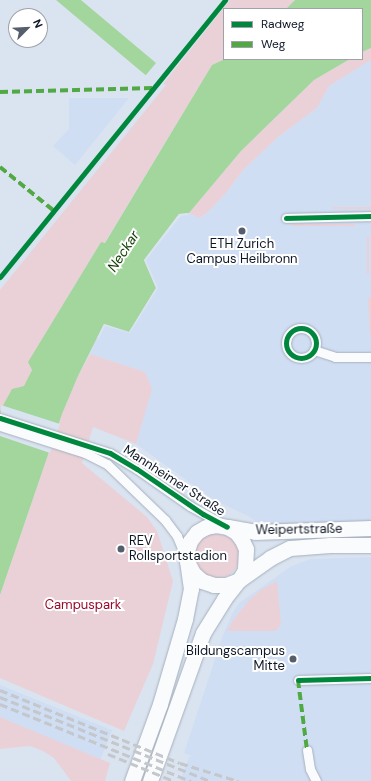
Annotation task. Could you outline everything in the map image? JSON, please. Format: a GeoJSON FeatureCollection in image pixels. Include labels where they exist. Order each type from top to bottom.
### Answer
{"type":"FeatureCollection","features":[{"type":"Feature","properties":{"kind":"main road"},"geometry":{"type":"LineString","coordinates":[[150,781],[203,633],[224,599],[240,580],[245,570],[246,549],[236,532],[227,527],[216,525],[206,527],[197,532],[190,541],[187,551],[187,562],[192,573],[202,581],[214,585],[226,585],[240,580]]}},
{"type":"Feature","properties":{"kind":"main road","name":"Weipertstraße"},"geometry":{"type":"LineString","coordinates":[[227,527],[255,532],[371,528]]}},
{"type":"Feature","properties":{"kind":"main road","name":"Weipertstraße"},"geometry":{"type":"LineString","coordinates":[[240,580],[260,564],[290,548],[336,545],[371,545]]}},
{"type":"Feature","properties":{"kind":"main road","name":"Mannheimer Straße"},"geometry":{"type":"LineString","coordinates":[[132,781],[160,704],[185,619],[191,589],[187,562]]}},
{"type":"Feature","properties":{"kind":"street"},"geometry":{"type":"LineString","coordinates":[[286,218],[371,216]]}},
{"type":"Feature","properties":{"kind":"street"},"geometry":{"type":"LineString","coordinates":[[314,350],[335,357],[371,357]]}},
{"type":"Feature","properties":{"kind":"street"},"geometry":{"type":"LineString","coordinates":[[0,418],[86,449]]}},
{"type":"Feature","properties":{"kind":"street"},"geometry":{"type":"LineString","coordinates":[[0,426],[86,449]]}},
{"type":"Feature","properties":{"kind":"street","name":"Mannheimer Straße"},"geometry":{"type":"LineString","coordinates":[[86,449],[110,453],[137,469],[190,506],[227,527]]}},
{"type":"Feature","properties":{"kind":"street","name":"Mannheimer Straße"},"geometry":{"type":"LineString","coordinates":[[86,449],[107,464],[165,520],[177,536],[187,562]]}},
{"type":"Feature","properties":{"kind":"street"},"geometry":{"type":"LineString","coordinates":[[298,680],[371,678]]}},
{"type":"Feature","properties":{"kind":"street"},"geometry":{"type":"LineString","coordinates":[[307,750],[310,769],[316,781]]}},
{"type":"Feature","properties":{"kind":"shaded area"},"geometry":{"type":"Polygon","coordinates":[[[371,60],[371,531],[265,528],[248,516],[214,500],[136,444],[151,389],[145,372],[90,354],[104,324],[144,260],[179,214],[189,213],[199,218],[207,213],[226,193],[243,170],[278,137],[317,108],[329,86],[371,60]]]}},
{"type":"Feature","properties":{"kind":"shaded area"},"geometry":{"type":"Polygon","coordinates":[[[69,98],[129,98],[75,165],[53,146],[69,129],[69,98]]]}},
{"type":"Feature","properties":{"kind":"shaded area","name":"Bildungscampus Mitte"},"geometry":{"type":"Polygon","coordinates":[[[371,557],[371,781],[180,781],[189,757],[192,756],[184,753],[223,635],[232,614],[239,603],[290,567],[310,559],[371,557]]]}},
{"type":"Feature","properties":{"kind":"shaded area"},"geometry":{"type":"Polygon","coordinates":[[[0,685],[112,730],[100,760],[0,720],[0,685]]]}},
{"type":"Feature","properties":{"kind":"green space"},"geometry":{"type":"Polygon","coordinates":[[[230,0],[295,0],[287,8],[224,8],[230,0]]]}},
{"type":"Feature","properties":{"kind":"green space"},"geometry":{"type":"Polygon","coordinates":[[[223,9],[223,60],[212,65],[104,244],[101,242],[28,362],[32,370],[24,387],[0,411],[0,290],[166,85],[163,84],[223,9]]]}},
{"type":"Feature","properties":{"kind":"green space"},"geometry":{"type":"Polygon","coordinates":[[[371,48],[371,60],[329,86],[317,108],[278,137],[243,170],[226,193],[207,213],[199,218],[189,213],[241,151],[314,80],[348,60],[363,60],[363,52],[371,48]]]}},
{"type":"Feature","properties":{"kind":"green space"},"geometry":{"type":"Polygon","coordinates":[[[333,207],[371,207],[371,209],[333,209],[333,207]]]}},
{"type":"Feature","properties":{"kind":"green space"},"geometry":{"type":"Polygon","coordinates":[[[291,224],[355,224],[355,226],[291,226],[291,224]]]}},
{"type":"Feature","properties":{"kind":"green space"},"geometry":{"type":"Polygon","coordinates":[[[367,237],[369,237],[369,274],[367,274],[367,237]]]}},
{"type":"Feature","properties":{"kind":"green space"},"geometry":{"type":"Polygon","coordinates":[[[368,298],[371,298],[371,335],[370,335],[368,298]]]}},
{"type":"Feature","properties":{"kind":"green space","name":"Campuspark"},"geometry":{"type":"Polygon","coordinates":[[[90,354],[145,372],[152,389],[136,444],[93,427],[82,463],[147,517],[157,531],[173,581],[153,664],[124,731],[0,678],[0,595],[62,414],[78,376],[90,354]]]}},
{"type":"Feature","properties":{"kind":"green space"},"geometry":{"type":"Polygon","coordinates":[[[213,532],[221,532],[230,536],[236,542],[240,555],[236,568],[230,574],[221,578],[213,578],[204,574],[198,568],[194,559],[194,551],[198,542],[204,536],[213,532]]]}},
{"type":"Feature","properties":{"kind":"green space"},"geometry":{"type":"Polygon","coordinates":[[[277,581],[281,624],[276,631],[227,631],[233,620],[250,599],[262,589],[277,581]]]}},
{"type":"Feature","properties":{"kind":"green space"},"geometry":{"type":"Polygon","coordinates":[[[0,717],[110,763],[105,781],[71,781],[54,758],[43,751],[30,746],[0,749],[0,717]]]}},
{"type":"Feature","properties":{"kind":"water"},"geometry":{"type":"Polygon","coordinates":[[[56,0],[81,0],[156,63],[146,75],[56,0]]]}},
{"type":"Feature","properties":{"kind":"water"},"geometry":{"type":"Polygon","coordinates":[[[295,0],[371,0],[371,48],[363,52],[363,8],[287,8],[295,0]]]}},
{"type":"Feature","properties":{"kind":"water","name":"Neckar"},"geometry":{"type":"Polygon","coordinates":[[[223,60],[348,60],[314,80],[241,151],[189,213],[179,214],[144,260],[156,288],[129,332],[104,324],[78,376],[62,414],[0,595],[0,411],[12,389],[24,386],[32,370],[28,362],[101,242],[105,243],[212,65],[223,60]]]}},
{"type":"Feature","properties":{"kind":"pier"},"geometry":{"type":"Polygon","coordinates":[[[189,213],[188,215],[181,216],[146,260],[158,288],[130,333],[105,326],[99,339],[97,338],[104,324],[129,332],[156,288],[144,260],[179,214],[189,213]]]}},
{"type":"Feature","properties":{"kind":"pier"},"geometry":{"type":"Polygon","coordinates":[[[1,405],[60,424],[50,453],[0,436],[1,405]]]}},
{"type":"Feature","properties":{"kind":"railway"},"geometry":{"type":"LineString","coordinates":[[0,690],[180,763],[238,781]]}},
{"type":"Feature","properties":{"kind":"railway"},"geometry":{"type":"LineString","coordinates":[[0,697],[210,781]]}},
{"type":"Feature","properties":{"kind":"railway"},"geometry":{"type":"LineString","coordinates":[[0,704],[191,781]]}},
{"type":"Feature","properties":{"kind":"railway"},"geometry":{"type":"LineString","coordinates":[[108,754],[174,781]]}},
{"type":"Feature","properties":{"kind":"marked path"},"geometry":{"type":"LineString","coordinates":[[0,92],[153,88]]}},
{"type":"Feature","properties":{"kind":"marked path"},"geometry":{"type":"LineString","coordinates":[[0,167],[53,210]]}},
{"type":"Feature","properties":{"kind":"marked path"},"geometry":{"type":"LineString","coordinates":[[302,680],[298,680],[307,750]]}},
{"type":"Feature","properties":{"kind":"cycle path"},"geometry":{"type":"LineString","coordinates":[[0,277],[225,0]]}},
{"type":"Feature","properties":{"kind":"cycle path"},"geometry":{"type":"LineString","coordinates":[[286,218],[371,216]]}},
{"type":"Feature","properties":{"kind":"cycle path"},"geometry":{"type":"LineString","coordinates":[[301,328],[311,333],[316,343],[311,353],[301,358],[291,353],[286,343],[291,333],[301,328]]}},
{"type":"Feature","properties":{"kind":"cycle path"},"geometry":{"type":"LineString","coordinates":[[0,418],[110,453],[137,469],[203,514],[227,527]]}},
{"type":"Feature","properties":{"kind":"cycle path"},"geometry":{"type":"LineString","coordinates":[[298,680],[371,678]]}},
{"type":"Feature","properties":{"kind":"place","name":"ETH Zurich Campus Heilbronn"},"geometry":{"type":"Point","coordinates":[242,231]}},
{"type":"Feature","properties":{"kind":"place","name":"REV Rollsportstadion"},"geometry":{"type":"Point","coordinates":[121,549]}},
{"type":"Feature","properties":{"kind":"place","name":"Bildungscampus Mitte"},"geometry":{"type":"Point","coordinates":[293,659]}}]}
